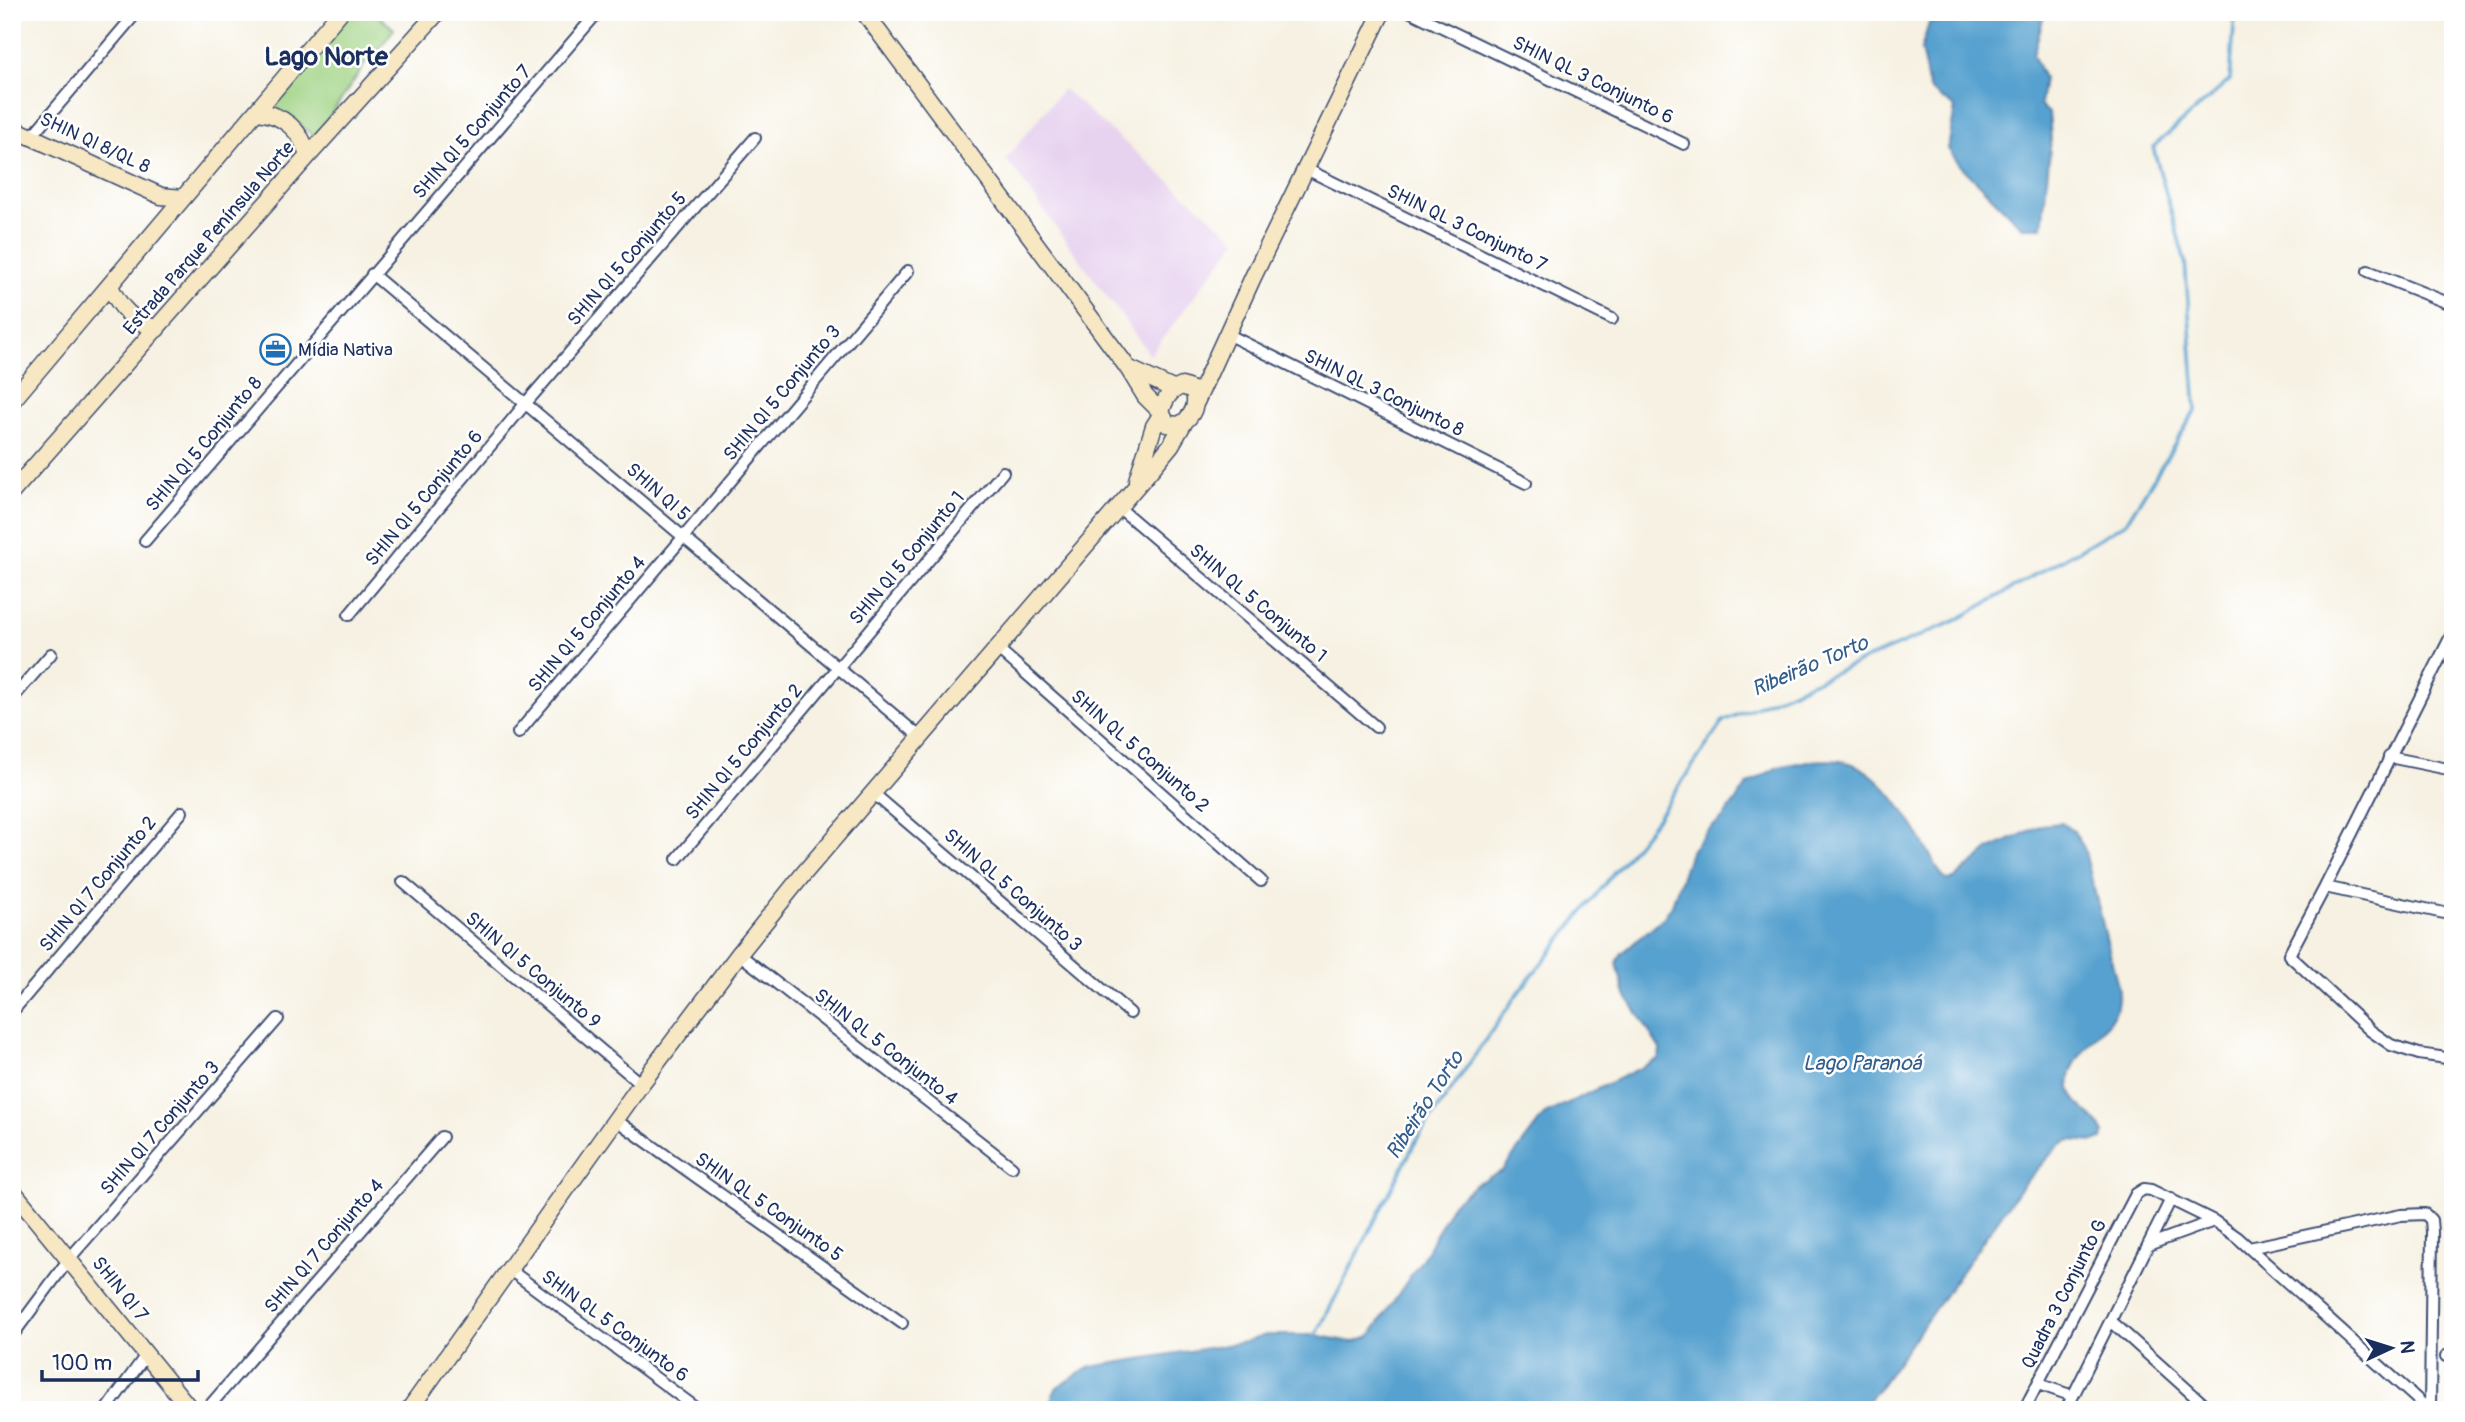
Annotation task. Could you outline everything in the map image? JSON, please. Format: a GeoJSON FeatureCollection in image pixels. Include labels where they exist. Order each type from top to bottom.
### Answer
{"type":"FeatureCollection","features":[{"type":"Feature","properties":{"kind":"street"},"geometry":{"type":"LineString","coordinates":[[32,136],[137,12]]}},
{"type":"Feature","properties":{"kind":"street"},"geometry":{"type":"LineString","coordinates":[[12,401],[340,12]]}},
{"type":"Feature","properties":{"kind":"street","name":"Estrada Parque Península Norte"},"geometry":{"type":"LineString","coordinates":[[12,492],[438,12]]}},
{"type":"Feature","properties":{"kind":"street","name":"SHIN QI 5 Conjunto 7"},"geometry":{"type":"LineString","coordinates":[[372,274],[598,12]]}},
{"type":"Feature","properties":{"kind":"street"},"geometry":{"type":"LineString","coordinates":[[864,12],[1128,368],[1145,396],[1167,424],[1173,426],[1185,421]]}},
{"type":"Feature","properties":{"kind":"street"},"geometry":{"type":"LineString","coordinates":[[409,1410],[641,1084],[739,954],[996,647],[1171,445],[1194,409],[1223,342],[1382,12]]}},
{"type":"Feature","properties":{"kind":"street","name":"SHIN QL 3 Conjunto 6"},"geometry":{"type":"LineString","coordinates":[[1411,12],[1684,144]]}},
{"type":"Feature","properties":{"kind":"street"},"geometry":{"type":"LineString","coordinates":[[257,112],[273,114],[293,127],[305,143],[308,156]]}},
{"type":"Feature","properties":{"kind":"street","name":"SHIN QI 8/QL 8"},"geometry":{"type":"LineString","coordinates":[[12,128],[161,196],[183,198]]}},
{"type":"Feature","properties":{"kind":"street","name":"SHIN QI 5 Conjunto 5"},"geometry":{"type":"LineString","coordinates":[[526,403],[755,138]]}},
{"type":"Feature","properties":{"kind":"street","name":"SHIN QL 3 Conjunto 7"},"geometry":{"type":"LineString","coordinates":[[1306,169],[1612,318]]}},
{"type":"Feature","properties":{"kind":"street","name":"SHIN QI 8/QL 8"},"geometry":{"type":"LineString","coordinates":[[161,196],[167,218]]}},
{"type":"Feature","properties":{"kind":"street","name":"SHIN QI 5 Conjunto 3"},"geometry":{"type":"LineString","coordinates":[[683,537],[908,271]]}},
{"type":"Feature","properties":{"kind":"street"},"geometry":{"type":"LineString","coordinates":[[2368,271],[2453,305]]}},
{"type":"Feature","properties":{"kind":"street","name":"SHIN QI 5"},"geometry":{"type":"LineString","coordinates":[[372,274],[920,737]]}},
{"type":"Feature","properties":{"kind":"street","name":"SHIN QI 5 Conjunto 8"},"geometry":{"type":"LineString","coordinates":[[145,541],[372,274]]}},
{"type":"Feature","properties":{"kind":"street"},"geometry":{"type":"LineString","coordinates":[[110,286],[122,308],[132,318],[157,330]]}},
{"type":"Feature","properties":{"kind":"street"},"geometry":{"type":"LineString","coordinates":[[1135,485],[1154,426],[1168,395],[1181,388],[1223,342]]}},
{"type":"Feature","properties":{"kind":"street","name":"SHIN QL 3 Conjunto 8"},"geometry":{"type":"LineString","coordinates":[[1223,342],[1526,483]]}},
{"type":"Feature","properties":{"kind":"street"},"geometry":{"type":"LineString","coordinates":[[1128,368],[1193,390],[1196,401]]}},
{"type":"Feature","properties":{"kind":"street","name":"SHIN QI 5 Conjunto 6"},"geometry":{"type":"LineString","coordinates":[[349,615],[526,403]]}},
{"type":"Feature","properties":{"kind":"street","name":"SHIN QI 5 Conjunto 1"},"geometry":{"type":"LineString","coordinates":[[837,668],[1003,472]]}},
{"type":"Feature","properties":{"kind":"street","name":"SHIN QL 5 Conjunto 1"},"geometry":{"type":"LineString","coordinates":[[1117,506],[1376,727]]}},
{"type":"Feature","properties":{"kind":"street","name":"SHIN QI 5 Conjunto 4"},"geometry":{"type":"LineString","coordinates":[[518,733],[683,537]]}},
{"type":"Feature","properties":{"kind":"street"},"geometry":{"type":"LineString","coordinates":[[2453,632],[2289,955],[2371,1031],[2391,1045],[2419,1054],[2453,1059]]}},
{"type":"Feature","properties":{"kind":"street","name":"SHIN QL 5 Conjunto 2"},"geometry":{"type":"LineString","coordinates":[[996,647],[1261,881]]}},
{"type":"Feature","properties":{"kind":"street"},"geometry":{"type":"LineString","coordinates":[[12,699],[51,654]]}},
{"type":"Feature","properties":{"kind":"street","name":"SHIN QI 5 Conjunto 2"},"geometry":{"type":"LineString","coordinates":[[677,859],[837,668]]}},
{"type":"Feature","properties":{"kind":"street"},"geometry":{"type":"LineString","coordinates":[[2389,757],[2453,770]]}},
{"type":"Feature","properties":{"kind":"street","name":"SHIN QL 5 Conjunto 3"},"geometry":{"type":"LineString","coordinates":[[873,793],[1130,1013]]}},
{"type":"Feature","properties":{"kind":"street","name":"SHIN QI 7 Conjunto 2"},"geometry":{"type":"LineString","coordinates":[[12,1012],[182,812]]}},
{"type":"Feature","properties":{"kind":"street","name":"SHIN QI 5 Conjunto 9"},"geometry":{"type":"LineString","coordinates":[[403,882],[641,1084]]}},
{"type":"Feature","properties":{"kind":"street"},"geometry":{"type":"LineString","coordinates":[[2325,887],[2453,915]]}},
{"type":"Feature","properties":{"kind":"street","name":"SHIN QL 5 Conjunto 4"},"geometry":{"type":"LineString","coordinates":[[739,954],[1012,1167]]}},
{"type":"Feature","properties":{"kind":"street","name":"SHIN QI 7 Conjunto 3"},"geometry":{"type":"LineString","coordinates":[[69,1259],[278,1019]]}},
{"type":"Feature","properties":{"kind":"street","name":"SHIN QL 5 Conjunto 5"},"geometry":{"type":"LineString","coordinates":[[616,1119],[902,1323]]}},
{"type":"Feature","properties":{"kind":"street","name":"SHIN QI 7 Conjunto 4"},"geometry":{"type":"LineString","coordinates":[[206,1410],[442,1137]]}},
{"type":"Feature","properties":{"kind":"street","name":"Quadra 3 Conjunto G"},"geometry":{"type":"LineString","coordinates":[[2024,1410],[2136,1194],[2144,1189],[2171,1199]]}},
{"type":"Feature","properties":{"kind":"street","name":"SHIN QI 7"},"geometry":{"type":"LineString","coordinates":[[12,1190],[191,1410]]}},
{"type":"Feature","properties":{"kind":"street"},"geometry":{"type":"LineString","coordinates":[[2066,1410],[2171,1199],[2214,1221],[2249,1248],[2429,1410]]}},
{"type":"Feature","properties":{"kind":"street"},"geometry":{"type":"LineString","coordinates":[[2249,1248],[2400,1215],[2425,1214],[2431,1220],[2432,1232],[2429,1410]]}},
{"type":"Feature","properties":{"kind":"street"},"geometry":{"type":"LineString","coordinates":[[2148,1245],[2214,1221]]}},
{"type":"Feature","properties":{"kind":"street","name":"SHIN QI 7"},"geometry":{"type":"LineString","coordinates":[[13,1335],[69,1259]]}},
{"type":"Feature","properties":{"kind":"street","name":"SHIN QL 5 Conjunto 6"},"geometry":{"type":"LineString","coordinates":[[510,1270],[699,1410]]}},
{"type":"Feature","properties":{"kind":"street"},"geometry":{"type":"LineString","coordinates":[[2111,1321],[2210,1410]]}},
{"type":"Feature","properties":{"kind":"street"},"geometry":{"type":"LineString","coordinates":[[106,1410],[146,1355]]}},
{"type":"Feature","properties":{"kind":"street"},"geometry":{"type":"LineString","coordinates":[[2038,1384],[2073,1396]]}},
{"type":"Feature","properties":{"kind":"shaded area"},"geometry":{"type":"Polygon","coordinates":[[[1063,89],[1237,240],[1150,355],[1006,159],[1063,89]]]}},
{"type":"Feature","properties":{"kind":"green space"},"geometry":{"type":"Polygon","coordinates":[[[352,12],[374,12],[394,29],[374,56],[371,55],[316,137],[269,103],[352,12]]]}},
{"type":"Feature","properties":{"kind":"water"},"geometry":{"type":"Polygon","coordinates":[[[1976,12],[2045,12],[2033,55],[2044,78],[2040,105],[2049,113],[2051,139],[2042,227],[2022,227],[1961,166],[1948,149],[1955,108],[1929,89],[1921,49],[1930,20],[1945,16],[1968,22],[1976,12]]]}},
{"type":"Feature","properties":{"kind":"water","name":"Lago Paranoá"},"geometry":{"type":"Polygon","coordinates":[[[1808,761],[1841,761],[1857,766],[1873,776],[1913,825],[1942,876],[1947,880],[1954,879],[1990,849],[2042,825],[2061,823],[2073,830],[2084,848],[2119,990],[2115,1012],[2076,1062],[2069,1084],[2076,1101],[2101,1127],[2104,1133],[2102,1139],[2094,1142],[2070,1140],[2060,1144],[2021,1187],[1879,1388],[1859,1410],[1046,1410],[1057,1387],[1090,1367],[1245,1342],[1266,1335],[1315,1335],[1352,1342],[1370,1336],[1424,1256],[1453,1203],[1479,1182],[1502,1171],[1545,1114],[1659,1059],[1660,1049],[1624,992],[1617,963],[1621,954],[1664,917],[1672,905],[1690,852],[1706,832],[1723,818],[1748,784],[1778,767],[1808,761]]]}},
{"type":"Feature","properties":{"kind":"waterway","name":"Ribeirão Torto"},"geometry":{"type":"LineString","coordinates":[[1315,1337],[1417,1139],[1518,993],[1656,820],[1723,721],[1957,620],[2126,523],[2196,410],[2185,261],[2153,147],[2230,80],[2235,12]]}},
{"type":"Feature","properties":{"kind":"place","name":"Mídia Nativa"},"geometry":{"type":"Point","coordinates":[275,350]}},
{"type":"Feature","properties":{"kind":"district","name":"Lago Norte"},"geometry":{"type":"Point","coordinates":[326,57]}}]}
